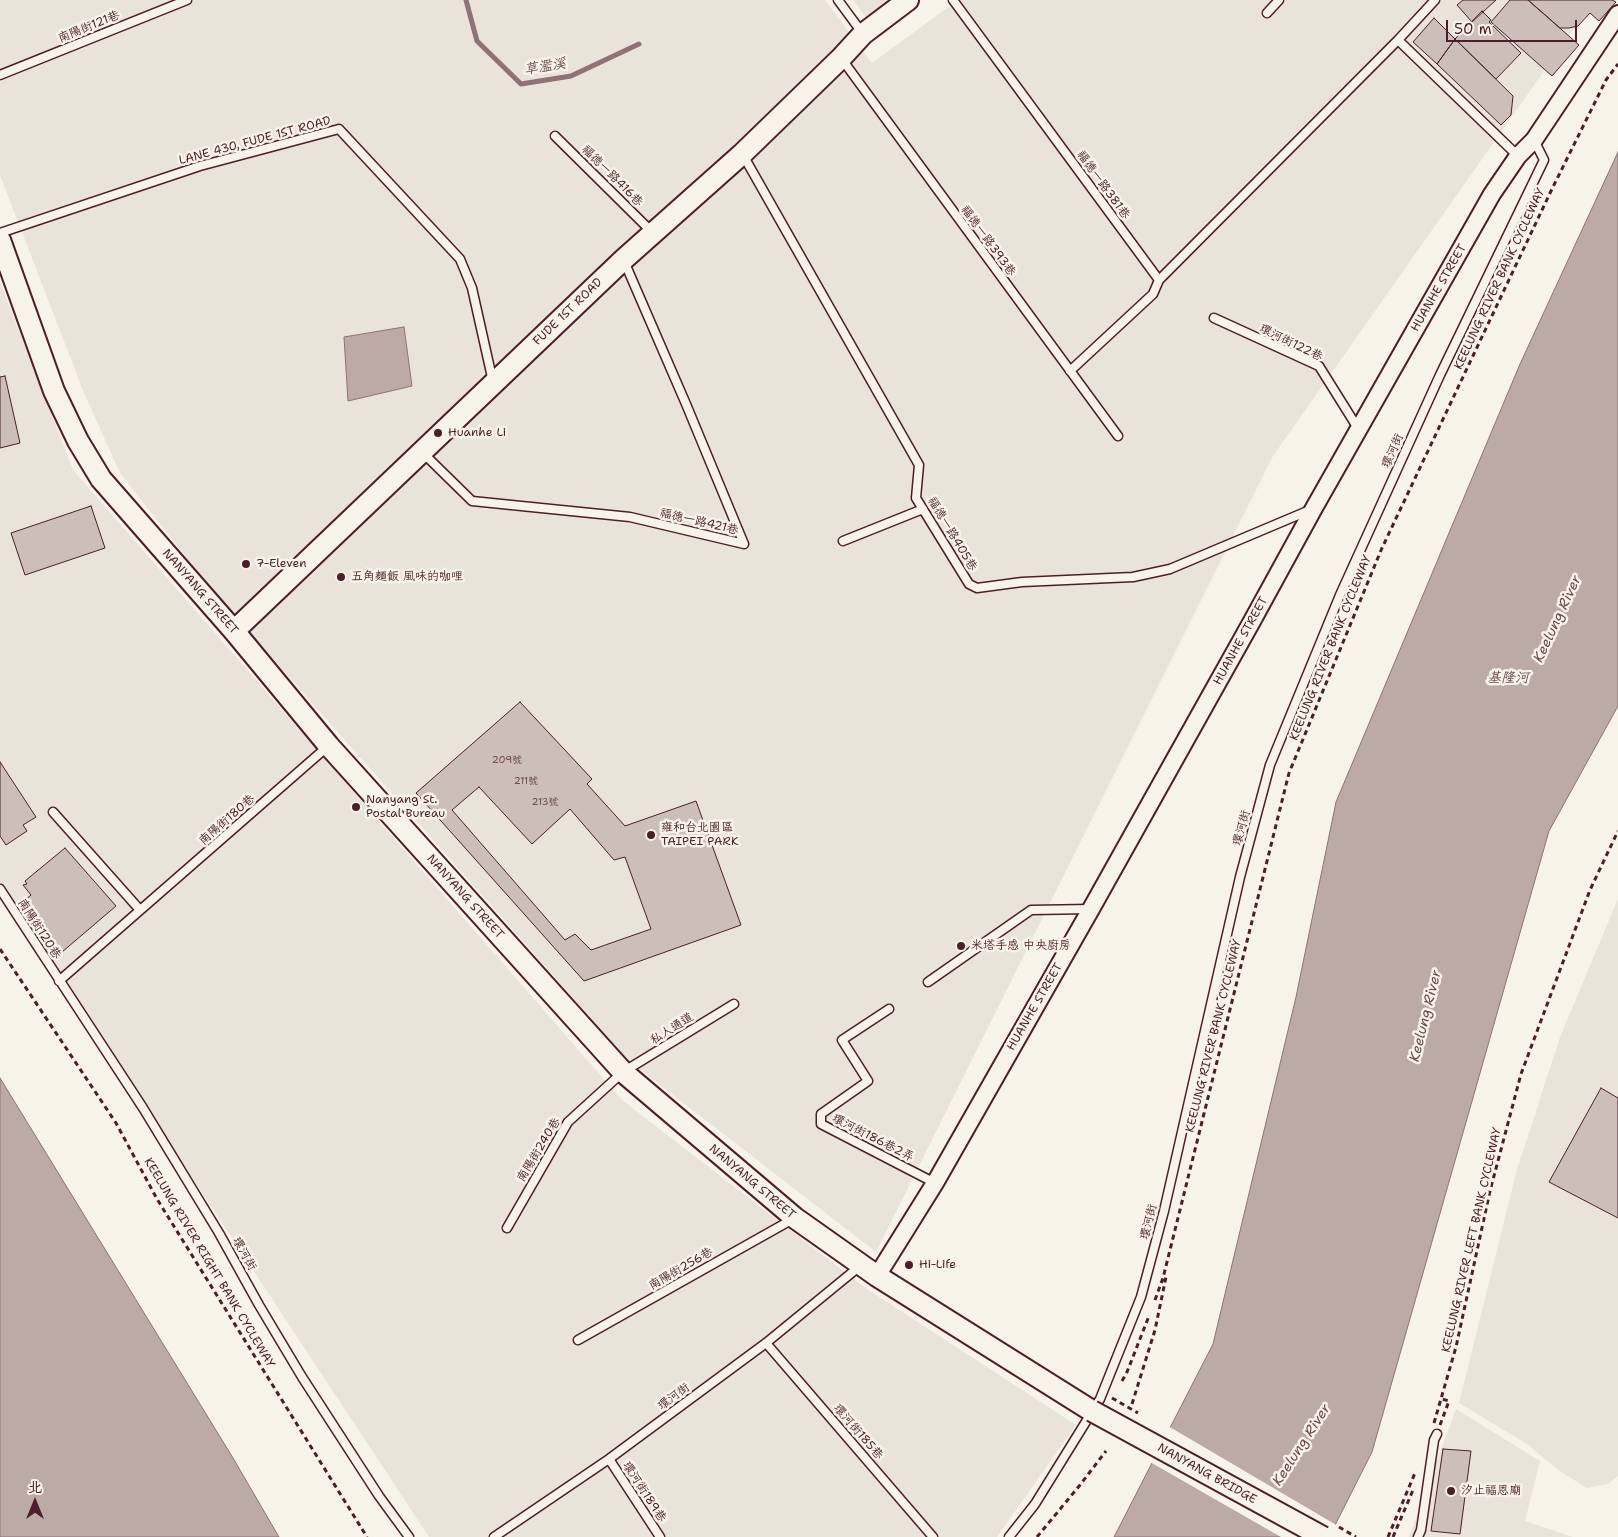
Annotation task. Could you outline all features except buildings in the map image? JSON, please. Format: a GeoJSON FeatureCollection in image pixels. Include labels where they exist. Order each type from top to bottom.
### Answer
{"type":"FeatureCollection","features":[{"type":"Feature","properties":{"kind":"street","name":"FUDE 1ST ROAD"},"geometry":{"type":"LineString","coordinates":[[234,631],[624,259],[742,154],[841,58],[863,34],[908,0]]}},
{"type":"Feature","properties":{"kind":"street","name":"HUANHE STREET"},"geometry":{"type":"LineString","coordinates":[[878,1276],[935,1183],[1091,909],[1314,508],[1488,202],[1518,156],[1534,140],[1618,14]]}},
{"type":"Feature","properties":{"kind":"street","name":"NANYANG STREET"},"geometry":{"type":"LineString","coordinates":[[0,240],[54,391],[78,441],[101,479],[234,631],[329,746],[623,1072],[795,1218],[861,1265],[1092,1411]]}},
{"type":"Feature","properties":{"kind":"street","name":"NANYANG BRIDGE"},"geometry":{"type":"LineString","coordinates":[[1092,1411],[1323,1537]]}},
{"type":"Feature","properties":{"kind":"lane","name":"南陽街121巷"},"geometry":{"type":"LineString","coordinates":[[0,75],[187,0]]}},
{"type":"Feature","properties":{"kind":"lane"},"geometry":{"type":"LineString","coordinates":[[838,0],[863,34]]}},
{"type":"Feature","properties":{"kind":"lane","name":"福德一路381巷"},"geometry":{"type":"LineString","coordinates":[[953,0],[1159,280]]}},
{"type":"Feature","properties":{"kind":"lane"},"geometry":{"type":"LineString","coordinates":[[1267,13],[1279,0]]}},
{"type":"Feature","properties":{"kind":"lane"},"geometry":{"type":"LineString","coordinates":[[1070,371],[1153,294],[1159,280],[1398,40],[1435,0]]}},
{"type":"Feature","properties":{"kind":"lane"},"geometry":{"type":"LineString","coordinates":[[1398,40],[1518,156]]}},
{"type":"Feature","properties":{"kind":"lane","name":"福德一路393巷"},"geometry":{"type":"LineString","coordinates":[[841,58],[1118,436]]}},
{"type":"Feature","properties":{"kind":"lane","name":"LANE 430, FUDE 1ST ROAD"},"geometry":{"type":"LineString","coordinates":[[0,234],[200,166],[339,129],[460,259],[472,288],[493,384]]}},
{"type":"Feature","properties":{"kind":"lane","name":"福德一路416巷"},"geometry":{"type":"LineString","coordinates":[[555,136],[653,233]]}},
{"type":"Feature","properties":{"kind":"lane","name":"環河街"},"geometry":{"type":"LineString","coordinates":[[1009,1537],[1035,1504],[1100,1398],[1141,1297],[1166,1202],[1240,876],[1270,765],[1340,595],[1364,542],[1440,375],[1544,160],[1534,140]]}},
{"type":"Feature","properties":{"kind":"lane","name":"福德一路405巷"},"geometry":{"type":"LineString","coordinates":[[742,154],[919,465],[916,498],[969,584],[977,588],[1022,582],[1133,577],[1170,569],[1314,508]]}},
{"type":"Feature","properties":{"kind":"lane","name":"福德一路421巷"},"geometry":{"type":"LineString","coordinates":[[421,451],[472,501],[630,517],[744,544],[624,259]]}},
{"type":"Feature","properties":{"kind":"lane","name":"環河街122巷"},"geometry":{"type":"LineString","coordinates":[[1214,318],[1319,366],[1358,430]]}},
{"type":"Feature","properties":{"kind":"lane"},"geometry":{"type":"LineString","coordinates":[[844,541],[923,509]]}},
{"type":"Feature","properties":{"kind":"lane","name":"南陽街180巷"},"geometry":{"type":"LineString","coordinates":[[59,981],[329,746]]}},
{"type":"Feature","properties":{"kind":"lane"},"geometry":{"type":"LineString","coordinates":[[53,812],[140,910]]}},
{"type":"Feature","properties":{"kind":"lane","name":"南陽街120巷"},"geometry":{"type":"LineString","coordinates":[[0,889],[59,981]]}},
{"type":"Feature","properties":{"kind":"lane"},"geometry":{"type":"LineString","coordinates":[[928,982],[1031,910],[1091,909]]}},
{"type":"Feature","properties":{"kind":"lane","name":"環河街"},"geometry":{"type":"LineString","coordinates":[[59,981],[143,1108],[308,1385],[379,1496],[410,1537]]}},
{"type":"Feature","properties":{"kind":"lane","name":"私人通道"},"geometry":{"type":"LineString","coordinates":[[623,1072],[734,1004]]}},
{"type":"Feature","properties":{"kind":"lane","name":"環河街186巷2弄"},"geometry":{"type":"LineString","coordinates":[[889,1009],[842,1040],[868,1080],[821,1114],[821,1124],[935,1183]]}},
{"type":"Feature","properties":{"kind":"lane","name":"南陽街240巷"},"geometry":{"type":"LineString","coordinates":[[507,1228],[568,1122],[623,1072]]}},
{"type":"Feature","properties":{"kind":"lane","name":"南陽街256巷"},"geometry":{"type":"LineString","coordinates":[[578,1340],[795,1218]]}},
{"type":"Feature","properties":{"kind":"lane","name":"環河街"},"geometry":{"type":"LineString","coordinates":[[494,1537],[609,1459],[766,1343],[861,1265]]}},
{"type":"Feature","properties":{"kind":"lane","name":"環河街185巷"},"geometry":{"type":"LineString","coordinates":[[766,1343],[933,1537]]}},
{"type":"Feature","properties":{"kind":"lane"},"geometry":{"type":"LineString","coordinates":[[1418,1537],[1421,1530],[1433,1448],[1437,1434]]}},
{"type":"Feature","properties":{"kind":"lane","name":"環河街189巷"},"geometry":{"type":"LineString","coordinates":[[609,1459],[660,1537]]}},
{"type":"Feature","properties":{"kind":"path","name":"KEELUNG RIVER BANK CYCLEWAY"},"geometry":{"type":"LineString","coordinates":[[1132,1404],[1155,1330],[1166,1277],[1163,1276],[1289,773],[1382,548],[1551,191],[1606,80],[1618,64]]}},
{"type":"Feature","properties":{"kind":"path","name":"KEELUNG RIVER LEFT BANK CYCLEWAY"},"geometry":{"type":"LineString","coordinates":[[1433,1425],[1456,1347],[1490,1191],[1521,1074],[1590,890],[1618,831]]}},
{"type":"Feature","properties":{"kind":"path","name":"KEELUNG RIVER RIGHT BANK CYCLEWAY"},"geometry":{"type":"LineString","coordinates":[[0,949],[116,1123],[157,1199],[367,1537]]}},
{"type":"Feature","properties":{"kind":"path"},"geometry":{"type":"LineString","coordinates":[[1437,1434],[1448,1401],[1442,1399]]}},
{"type":"Feature","properties":{"kind":"path"},"geometry":{"type":"LineString","coordinates":[[1037,1537],[1106,1451]]}},
{"type":"Feature","properties":{"kind":"path"},"geometry":{"type":"LineString","coordinates":[[1388,1537],[1418,1468]]}},
{"type":"Feature","properties":{"kind":"path"},"geometry":{"type":"LineString","coordinates":[[1393,1537],[1416,1483]]}},
{"type":"Feature","properties":{"kind":"shaded area"},"geometry":{"type":"Polygon","coordinates":[[[0,0],[825,0],[872,63],[958,0],[1594,0],[1273,456],[876,1252],[628,1060],[212,590],[120,473],[84,393],[0,175],[0,0]]]}},
{"type":"Feature","properties":{"kind":"shaded area"},"geometry":{"type":"Polygon","coordinates":[[[853,0],[889,0],[866,18],[853,0]]]}},
{"type":"Feature","properties":{"kind":"shaded area"},"geometry":{"type":"Polygon","coordinates":[[[0,282],[73,470],[622,1100],[864,1287],[1076,1425],[997,1537],[429,1537],[0,886],[0,282]]]}},
{"type":"Feature","properties":{"kind":"shaded area"},"geometry":{"type":"Polygon","coordinates":[[[1618,899],[1618,1476],[1608,1484],[1587,1488],[1558,1470],[1527,1444],[1459,1403],[1516,1173],[1560,1037],[1618,899]]]}},
{"type":"Feature","properties":{"kind":"shaded area"},"geometry":{"type":"Polygon","coordinates":[[[1456,1409],[1540,1461],[1525,1521],[1573,1537],[1409,1537],[1456,1409]]]}},
{"type":"Feature","properties":{"kind":"water","name":"基隆河"},"geometry":{"type":"Polygon","coordinates":[[[1618,152],[1618,706],[1549,831],[1372,1452],[1329,1537],[1114,1537],[1213,1344],[1296,997],[1336,802],[1520,364],[1618,152]]]}},
{"type":"Feature","properties":{"kind":"water"},"geometry":{"type":"Polygon","coordinates":[[[404,327],[412,386],[348,401],[344,337],[404,327]]]}},
{"type":"Feature","properties":{"kind":"water"},"geometry":{"type":"Polygon","coordinates":[[[0,1078],[233,1458],[279,1537],[0,1537],[0,1078]]]}},
{"type":"Feature","properties":{"kind":"pier"},"geometry":{"type":"Polygon","coordinates":[[[1168,1426],[1338,1526],[1332,1537],[1281,1537],[1150,1462],[1168,1426]]]}},
{"type":"Feature","properties":{"kind":"waterway","name":"草濫溪"},"geometry":{"type":"LineString","coordinates":[[466,0],[477,41],[521,84],[571,76],[639,44]]}},
{"type":"Feature","properties":{"kind":"place","name":"Huanhe Li"},"geometry":{"type":"Point","coordinates":[438,433]}},
{"type":"Feature","properties":{"kind":"place","name":"7-Eleven"},"geometry":{"type":"Point","coordinates":[246,564]}},
{"type":"Feature","properties":{"kind":"place","name":"五角麵飯 風味的咖哩"},"geometry":{"type":"Point","coordinates":[341,577]}},
{"type":"Feature","properties":{"kind":"place","name":"Nanyang St. Postal Bureau"},"geometry":{"type":"Point","coordinates":[356,807]}},
{"type":"Feature","properties":{"kind":"place","name":"雍和台北園區 TAIPEI PARK"},"geometry":{"type":"Point","coordinates":[651,835]}},
{"type":"Feature","properties":{"kind":"place","name":"米塔手感 中央廚房"},"geometry":{"type":"Point","coordinates":[961,946]}},
{"type":"Feature","properties":{"kind":"place","name":"Hi-Life"},"geometry":{"type":"Point","coordinates":[909,1265]}},
{"type":"Feature","properties":{"kind":"place","name":"汐止福恩廟"},"geometry":{"type":"Point","coordinates":[1451,1491]}},
{"type":"Feature","properties":{"kind":"water label","name":"Keelung River"},"geometry":{"type":"Point","coordinates":[1558,619]}},
{"type":"Feature","properties":{"kind":"water label","name":"Keelung River"},"geometry":{"type":"Point","coordinates":[1426,1016]}},
{"type":"Feature","properties":{"kind":"water label","name":"Keelung River"},"geometry":{"type":"Point","coordinates":[1302,1445]}}]}
